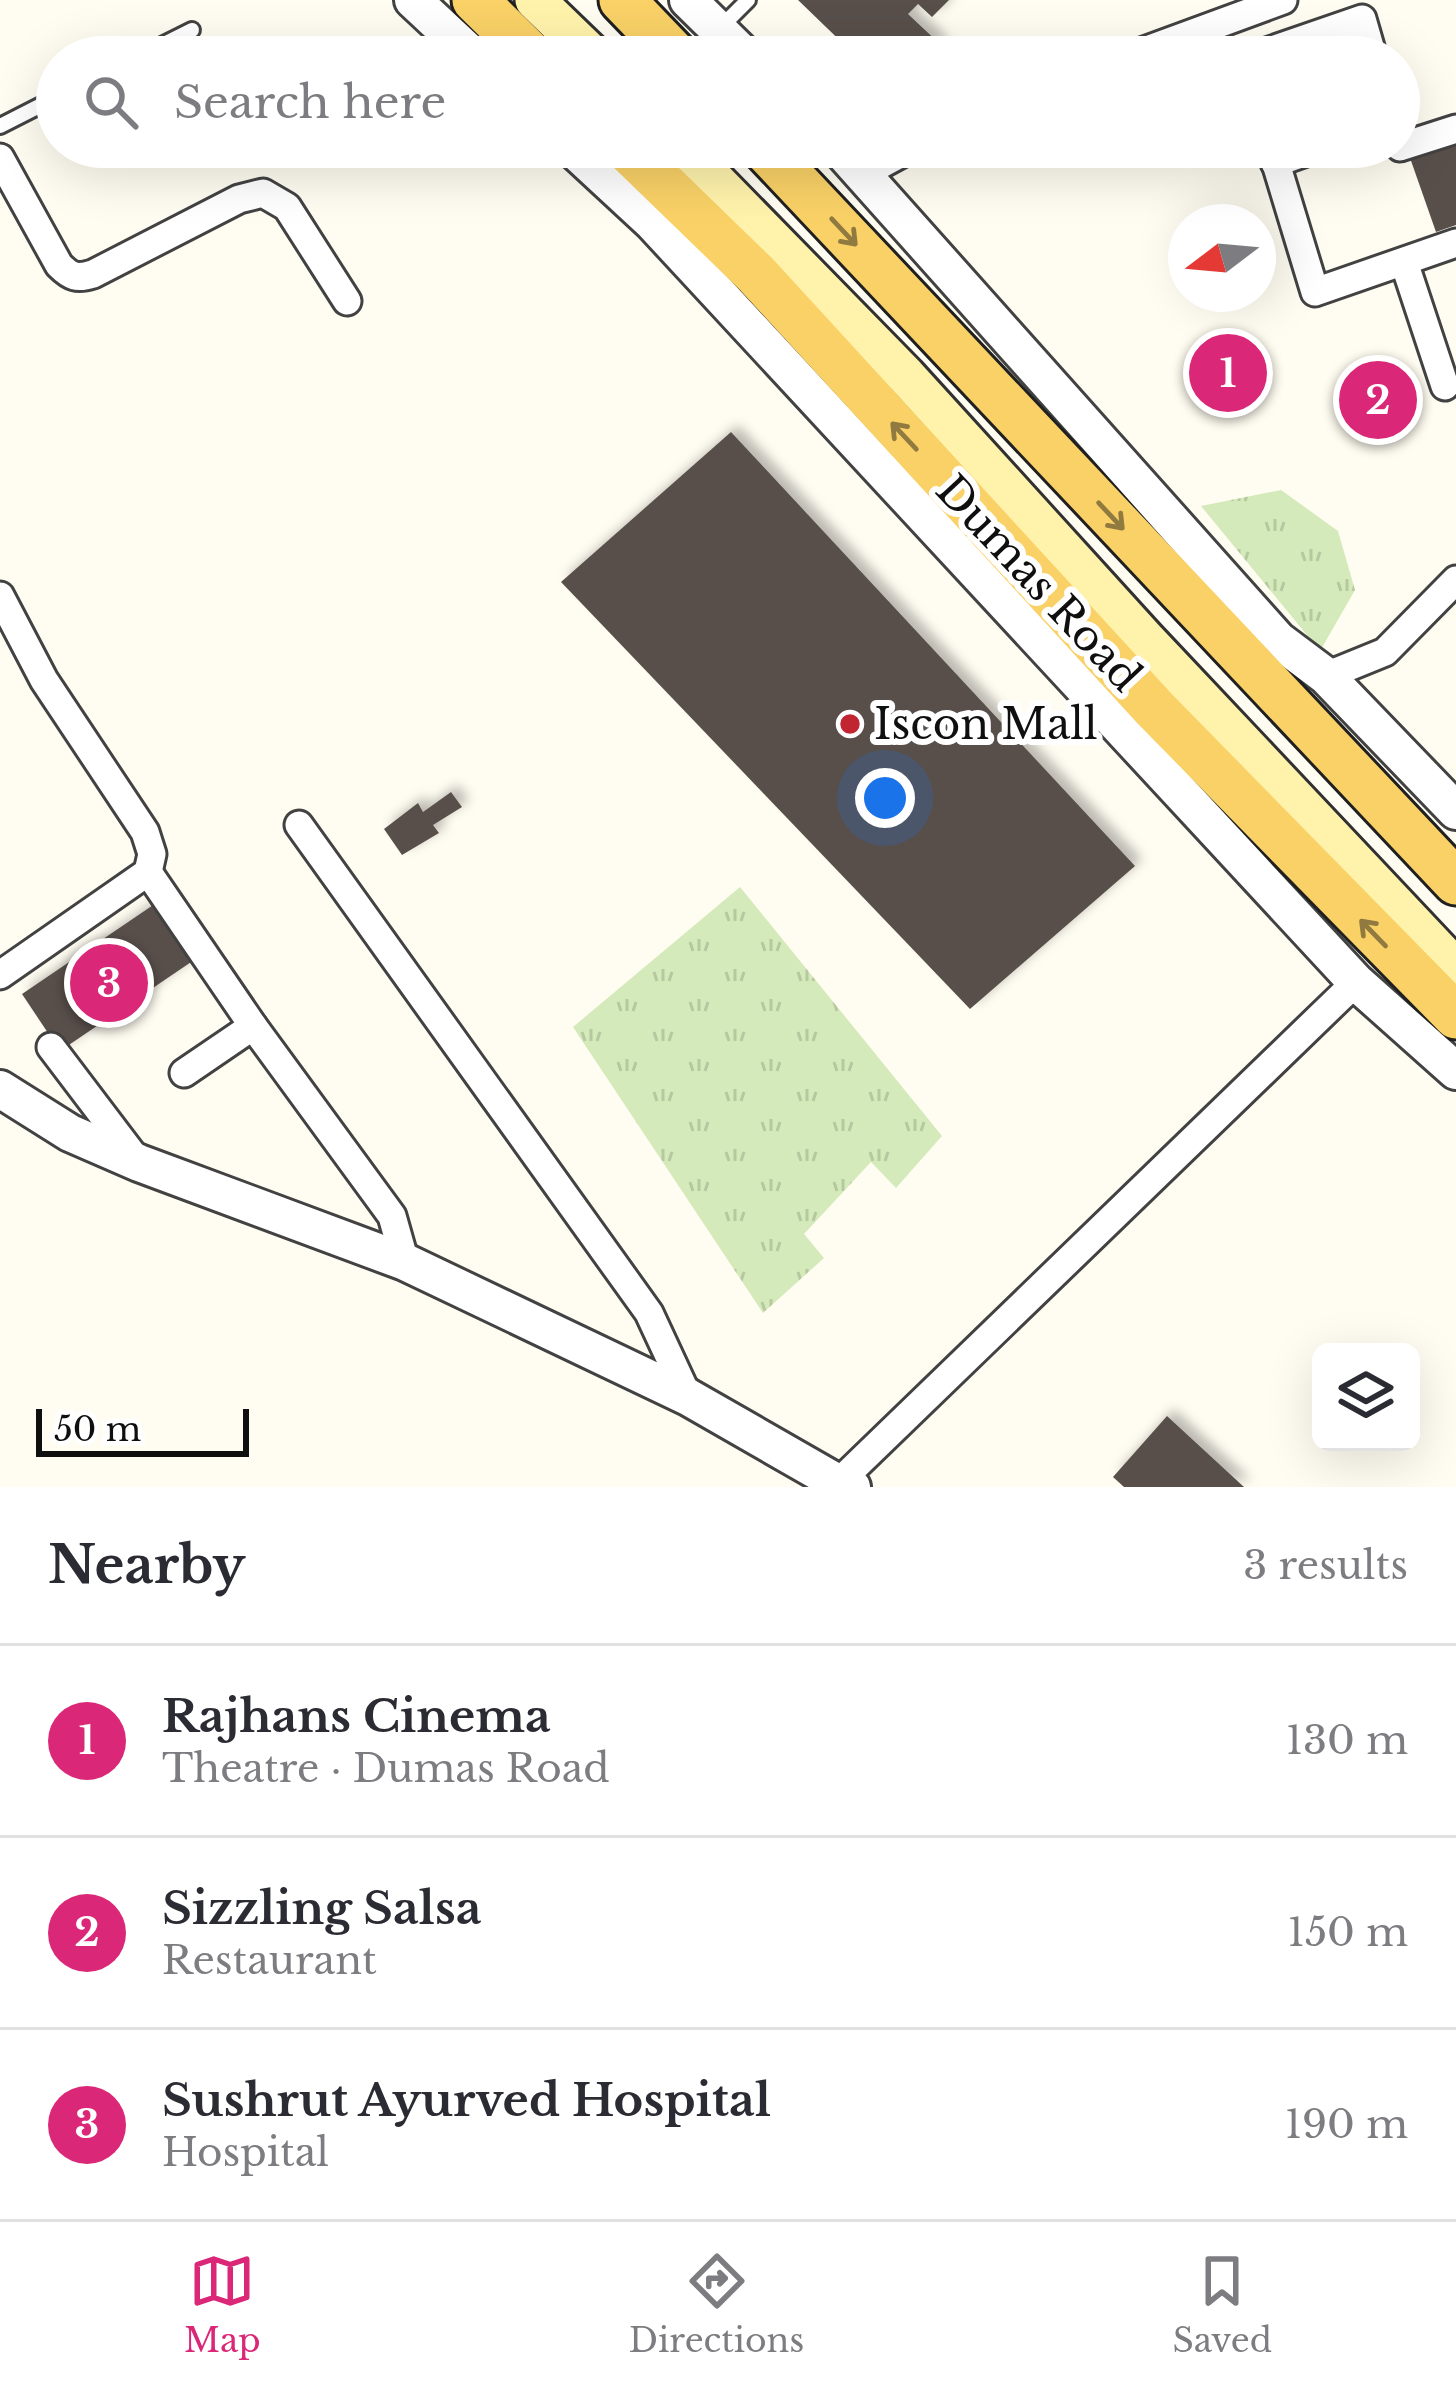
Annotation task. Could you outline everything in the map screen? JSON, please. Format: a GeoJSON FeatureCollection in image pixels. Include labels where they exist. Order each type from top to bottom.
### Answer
{"type":"FeatureCollection","features":[{"type":"Feature","properties":{"kind":"main road"},"geometry":{"type":"LineString","coordinates":[[536,0],[573,36]]}},
{"type":"Feature","properties":{"kind":"main road"},"geometry":{"type":"LineString","coordinates":[[570,0],[605,36]]}},
{"type":"Feature","properties":{"kind":"main road"},"geometry":{"type":"LineString","coordinates":[[622,0],[657,36]]}},
{"type":"Feature","properties":{"kind":"main road","name":"Dumas Road"},"geometry":{"type":"LineString","coordinates":[[647,168],[756,274],[1138,691],[1456,1016]]}},
{"type":"Feature","properties":{"kind":"main road"},"geometry":{"type":"LineString","coordinates":[[703,168],[906,376],[1129,622],[1456,969]]}},
{"type":"Feature","properties":{"kind":"main road"},"geometry":{"type":"LineString","coordinates":[[736,168],[892,327],[1456,930]]}},
{"type":"Feature","properties":{"kind":"main road"},"geometry":{"type":"LineString","coordinates":[[783,168],[1456,882]]}},
{"type":"Feature","properties":{"kind":"street"},"geometry":{"type":"LineString","coordinates":[[413,0],[461,35]]}},
{"type":"Feature","properties":{"kind":"street"},"geometry":{"type":"LineString","coordinates":[[688,0],[724,36]]}},
{"type":"Feature","properties":{"kind":"street"},"geometry":{"type":"LineString","coordinates":[[1174,36],[1238,7],[1283,0]]}},
{"type":"Feature","properties":{"kind":"street"},"geometry":{"type":"LineString","coordinates":[[1311,36],[1362,19],[1367,36]]}},
{"type":"Feature","properties":{"kind":"street"},"geometry":{"type":"LineString","coordinates":[[1420,141],[1456,129]]}},
{"type":"Feature","properties":{"kind":"street"},"geometry":{"type":"LineString","coordinates":[[0,158],[59,265],[70,276],[93,274],[239,199],[263,193],[286,206],[347,301]]}},
{"type":"Feature","properties":{"kind":"street"},"geometry":{"type":"LineString","coordinates":[[594,168],[652,222],[1356,982],[1456,1071]]}},
{"type":"Feature","properties":{"kind":"street"},"geometry":{"type":"LineString","coordinates":[[860,168],[1278,640],[1326,676],[1456,811]]}},
{"type":"Feature","properties":{"kind":"street"},"geometry":{"type":"LineString","coordinates":[[865,173],[874,168]]}},
{"type":"Feature","properties":{"kind":"street"},"geometry":{"type":"LineString","coordinates":[[1277,168],[1315,292],[1456,243]]}},
{"type":"Feature","properties":{"kind":"street"},"geometry":{"type":"LineString","coordinates":[[1404,262],[1445,386]]}},
{"type":"Feature","properties":{"kind":"street"},"geometry":{"type":"LineString","coordinates":[[1326,676],[1385,652],[1456,580]]}},
{"type":"Feature","properties":{"kind":"street"},"geometry":{"type":"LineString","coordinates":[[0,596],[44,680],[145,832],[152,854],[148,872],[0,975]]}},
{"type":"Feature","properties":{"kind":"street"},"geometry":{"type":"LineString","coordinates":[[299,825],[649,1313],[688,1397]]}},
{"type":"Feature","properties":{"kind":"street"},"geometry":{"type":"LineString","coordinates":[[148,872],[392,1216],[405,1262]]}},
{"type":"Feature","properties":{"kind":"street"},"geometry":{"type":"LineString","coordinates":[[0,1089],[70,1133],[139,1163],[405,1262],[688,1397],[845,1485],[1356,982]]}},
{"type":"Feature","properties":{"kind":"street"},"geometry":{"type":"LineString","coordinates":[[184,1073],[253,1026]]}},
{"type":"Feature","properties":{"kind":"street"},"geometry":{"type":"LineString","coordinates":[[51,1047],[139,1163]]}},
{"type":"Feature","properties":{"kind":"lane"},"geometry":{"type":"LineString","coordinates":[[718,30],[748,0]]}},
{"type":"Feature","properties":{"kind":"lane"},"geometry":{"type":"LineString","coordinates":[[180,36],[192,30]]}},
{"type":"Feature","properties":{"kind":"lane"},"geometry":{"type":"LineString","coordinates":[[0,126],[36,108]]}},
{"type":"Feature","properties":{"kind":"green space"},"geometry":{"type":"Polygon","coordinates":[[[1281,490],[1338,531],[1355,590],[1320,651],[1201,506],[1281,490]]]}},
{"type":"Feature","properties":{"kind":"green space"},"geometry":{"type":"Polygon","coordinates":[[[740,887],[942,1136],[896,1188],[871,1162],[804,1234],[824,1258],[763,1313],[573,1027],[740,887]]]}},
{"type":"Feature","properties":{"kind":"building"},"geometry":{"type":"Polygon","coordinates":[[[798,0],[949,0],[932,17],[918,4],[908,14],[931,36],[835,36],[798,0]]]}},
{"type":"Feature","properties":{"kind":"building"},"geometry":{"type":"Polygon","coordinates":[[[1456,139],[1456,225],[1436,232],[1414,168],[1420,168],[1420,151],[1456,139]]]}},
{"type":"Feature","properties":{"kind":"building","name":"Iscon Mall"},"geometry":{"type":"Polygon","coordinates":[[[731,432],[1135,866],[970,1009],[561,582],[731,432]]]}},
{"type":"Feature","properties":{"kind":"building"},"geometry":{"type":"Polygon","coordinates":[[[451,792],[462,807],[433,825],[439,833],[402,855],[384,829],[418,803],[423,812],[451,792]]]}},
{"type":"Feature","properties":{"kind":"building"},"geometry":{"type":"Polygon","coordinates":[[[162,899],[200,956],[60,1051],[22,994],[162,899]]]}},
{"type":"Feature","properties":{"kind":"building"},"geometry":{"type":"Polygon","coordinates":[[[1167,1416],[1244,1487],[1124,1487],[1113,1477],[1167,1416]]]}},
{"type":"Feature","properties":{"kind":"place","name":"Rajhans Cinema"},"geometry":{"type":"Point","coordinates":[1228,373]}},
{"type":"Feature","properties":{"kind":"place","name":"Sizzling Salsa"},"geometry":{"type":"Point","coordinates":[1378,400]}},
{"type":"Feature","properties":{"kind":"place","name":"Iscon Mall"},"geometry":{"type":"Point","coordinates":[850,724]}},
{"type":"Feature","properties":{"kind":"place","name":"Sushrut Ayurved Hospital"},"geometry":{"type":"Point","coordinates":[109,983]}}]}
